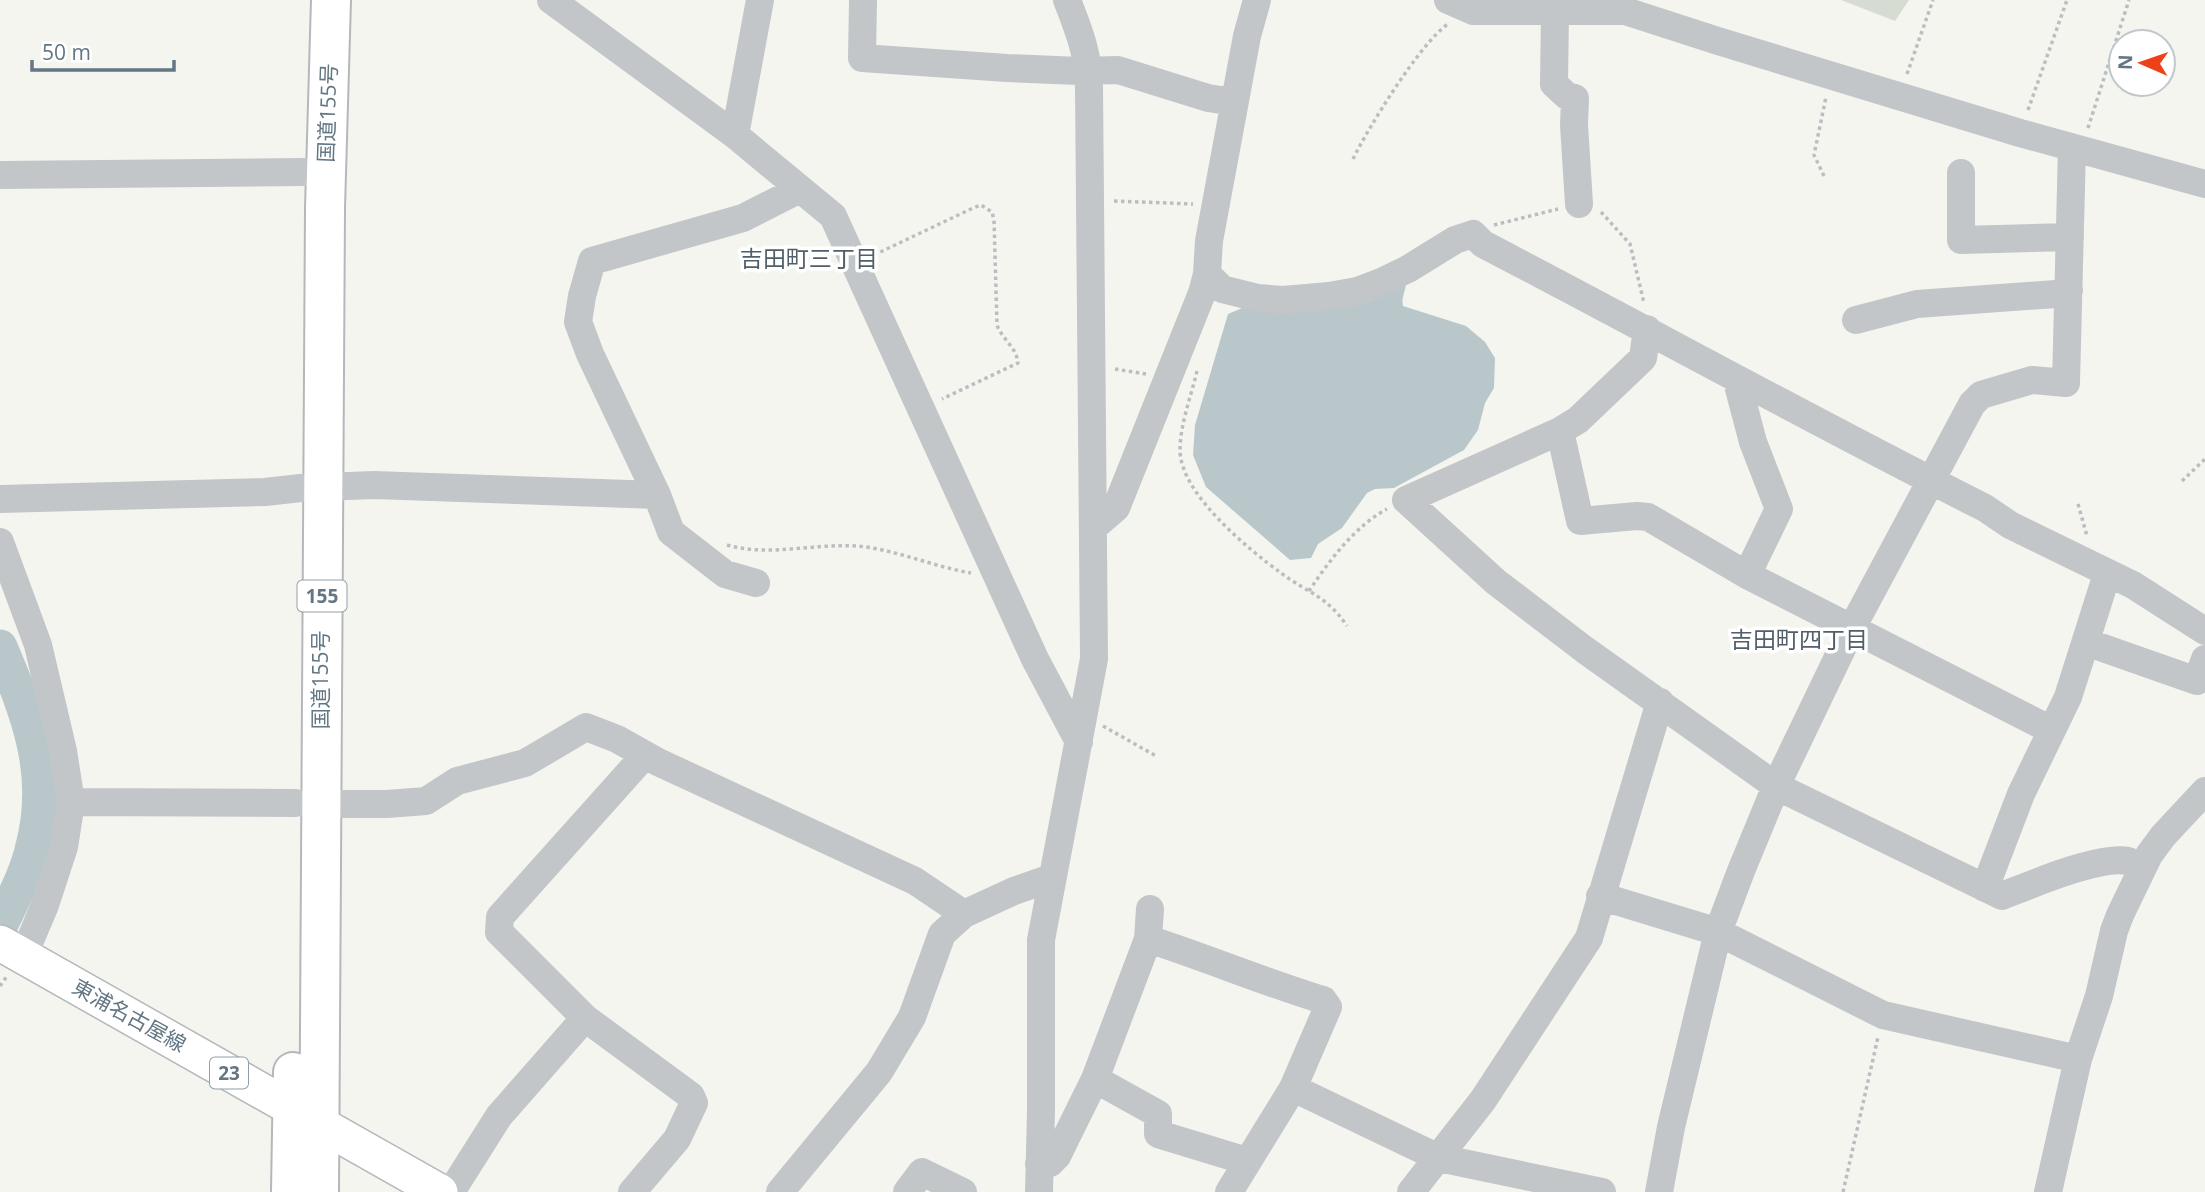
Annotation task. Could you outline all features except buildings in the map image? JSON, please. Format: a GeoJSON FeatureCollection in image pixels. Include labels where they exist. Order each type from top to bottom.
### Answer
{"type":"FeatureCollection","features":[{"type":"Feature","properties":{"kind":"highway","name":"国道155号"},"geometry":{"type":"LineString","coordinates":[[305,0],[304,172],[312,488]]}},
{"type":"Feature","properties":{"kind":"highway","name":"国道155号"},"geometry":{"type":"LineString","coordinates":[[318,1192],[306,1116],[307,804],[312,488],[331,0]]}},
{"type":"Feature","properties":{"kind":"highway","name":"国道155号"},"geometry":{"type":"LineString","coordinates":[[291,1192],[306,1116]]}},
{"type":"Feature","properties":{"kind":"main road","name":"東浦名古屋線"},"geometry":{"type":"LineString","coordinates":[[9,962],[306,1116],[440,1192]]}},
{"type":"Feature","properties":{"kind":"street"},"geometry":{"type":"LineString","coordinates":[[551,0],[735,135],[833,216],[1035,659],[1081,731]]}},
{"type":"Feature","properties":{"kind":"street"},"geometry":{"type":"LineString","coordinates":[[735,135],[760,0]]}},
{"type":"Feature","properties":{"kind":"street"},"geometry":{"type":"LineString","coordinates":[[863,0],[862,58],[1118,70],[1208,98],[1234,102]]}},
{"type":"Feature","properties":{"kind":"street"},"geometry":{"type":"LineString","coordinates":[[1039,1178],[1041,940],[1094,659],[1088,70],[1083,39],[1067,0]]}},
{"type":"Feature","properties":{"kind":"street"},"geometry":{"type":"LineString","coordinates":[[1094,527],[1116,508],[1202,293],[1234,102],[1257,0]]}},
{"type":"Feature","properties":{"kind":"street"},"geometry":{"type":"LineString","coordinates":[[1461,6],[1555,11],[1626,11],[2021,133],[2205,184]]}},
{"type":"Feature","properties":{"kind":"street"},"geometry":{"type":"LineString","coordinates":[[1555,11],[1554,83],[1567,96],[1575,97],[1579,204]]}},
{"type":"Feature","properties":{"kind":"street"},"geometry":{"type":"LineString","coordinates":[[1659,1192],[1674,1115],[1718,932],[1776,786],[1852,628],[1972,404],[1981,395],[2032,380],[2067,383],[2070,237],[2077,149]]}},
{"type":"Feature","properties":{"kind":"street"},"geometry":{"type":"LineString","coordinates":[[0,175],[304,172]]}},
{"type":"Feature","properties":{"kind":"street"},"geometry":{"type":"LineString","coordinates":[[1961,173],[1961,240],[2070,237]]}},
{"type":"Feature","properties":{"kind":"street"},"geometry":{"type":"LineString","coordinates":[[756,583],[725,574],[671,532],[657,495],[590,354],[578,322],[592,261],[743,218],[800,189]]}},
{"type":"Feature","properties":{"kind":"street"},"geometry":{"type":"LineString","coordinates":[[1207,274],[1222,289],[1258,298],[1283,300],[1338,294],[1357,291],[1381,282],[1455,240],[1473,234],[1483,244],[1984,508],[2010,525],[2133,585],[2205,631]]}},
{"type":"Feature","properties":{"kind":"street"},"geometry":{"type":"LineString","coordinates":[[1856,320],[1917,304],[2056,294],[2069,290]]}},
{"type":"Feature","properties":{"kind":"street"},"geometry":{"type":"LineString","coordinates":[[1647,329],[1643,358],[1578,420],[1560,431],[1406,500],[1496,582],[1585,650],[1776,786],[2002,896],[2049,877],[2098,863],[2128,861],[2142,868]]}},
{"type":"Feature","properties":{"kind":"street"},"geometry":{"type":"LineString","coordinates":[[1742,382],[1739,389],[1753,442],[1779,509],[1747,575]]}},
{"type":"Feature","properties":{"kind":"street"},"geometry":{"type":"LineString","coordinates":[[1560,431],[1580,521],[1648,517],[1747,575],[2051,730]]}},
{"type":"Feature","properties":{"kind":"street"},"geometry":{"type":"LineString","coordinates":[[0,499],[251,492],[374,485],[657,495]]}},
{"type":"Feature","properties":{"kind":"street"},"geometry":{"type":"LineString","coordinates":[[0,542],[38,645],[64,751],[71,802],[64,847],[45,905],[9,962]]}},
{"type":"Feature","properties":{"kind":"street"},"geometry":{"type":"LineString","coordinates":[[1985,888],[2021,794],[2068,697],[2107,574]]}},
{"type":"Feature","properties":{"kind":"street"},"geometry":{"type":"LineString","coordinates":[[2086,642],[2197,681],[2205,659]]}},
{"type":"Feature","properties":{"kind":"street"},"geometry":{"type":"LineString","coordinates":[[1410,1192],[1483,1100],[1589,938],[1660,702]]}},
{"type":"Feature","properties":{"kind":"street"},"geometry":{"type":"LineString","coordinates":[[71,802],[426,802],[457,781],[525,763],[586,727],[617,739],[645,755],[915,881],[964,914]]}},
{"type":"Feature","properties":{"kind":"street"},"geometry":{"type":"LineString","coordinates":[[632,1192],[677,1139],[694,1103],[691,1097],[585,1018],[499,932],[500,917],[645,755]]}},
{"type":"Feature","properties":{"kind":"street"},"geometry":{"type":"LineString","coordinates":[[2048,1192],[2078,1059],[2099,996],[2113,931],[2142,868],[2163,836],[2205,791]]}},
{"type":"Feature","properties":{"kind":"street"},"geometry":{"type":"LineString","coordinates":[[780,1192],[879,1072],[912,1017],[942,934],[964,914],[1014,891],[1051,878]]}},
{"type":"Feature","properties":{"kind":"street"},"geometry":{"type":"LineString","coordinates":[[1600,896],[1718,932],[1883,1015],[2078,1059]]}},
{"type":"Feature","properties":{"kind":"street"},"geometry":{"type":"LineString","coordinates":[[1039,1178],[1057,1156],[1095,1079],[1148,939],[1150,909]]}},
{"type":"Feature","properties":{"kind":"street"},"geometry":{"type":"LineString","coordinates":[[1148,939],[1323,1000],[1328,1007],[1293,1088],[1230,1191]]}},
{"type":"Feature","properties":{"kind":"street"},"geometry":{"type":"LineString","coordinates":[[451,1192],[499,1116],[585,1018]]}},
{"type":"Feature","properties":{"kind":"street"},"geometry":{"type":"LineString","coordinates":[[1095,1079],[1158,1114],[1158,1134],[1247,1163]]}},
{"type":"Feature","properties":{"kind":"street"},"geometry":{"type":"LineString","coordinates":[[1293,1088],[1438,1158],[1572,1189],[1602,1192]]}},
{"type":"Feature","properties":{"kind":"street"},"geometry":{"type":"LineString","coordinates":[[907,1192],[922,1172],[963,1192]]}},
{"type":"Feature","properties":{"kind":"path"},"geometry":{"type":"LineString","coordinates":[[1899,96],[1933,0]]}},
{"type":"Feature","properties":{"kind":"path"},"geometry":{"type":"LineString","coordinates":[[2021,133],[2067,0]]}},
{"type":"Feature","properties":{"kind":"path"},"geometry":{"type":"LineString","coordinates":[[2077,149],[2091,117],[2129,0]]}},
{"type":"Feature","properties":{"kind":"path"},"geometry":{"type":"LineString","coordinates":[[1353,159],[1391,96],[1440,30],[1468,16],[1461,6]]}},
{"type":"Feature","properties":{"kind":"path"},"geometry":{"type":"LineString","coordinates":[[1824,176],[1814,155],[1830,75]]}},
{"type":"Feature","properties":{"kind":"path"},"geometry":{"type":"LineString","coordinates":[[1090,200],[1215,206]]}},
{"type":"Feature","properties":{"kind":"path"},"geometry":{"type":"LineString","coordinates":[[1473,234],[1481,228],[1579,204],[1596,207],[1609,218],[1630,244],[1648,322],[1647,329]]}},
{"type":"Feature","properties":{"kind":"path"},"geometry":{"type":"LineString","coordinates":[[855,264],[973,208],[981,205],[992,212],[995,220],[996,325],[1018,355],[1018,363],[921,408]]}},
{"type":"Feature","properties":{"kind":"path"},"geometry":{"type":"LineString","coordinates":[[1092,368],[1130,370],[1167,380]]}},
{"type":"Feature","properties":{"kind":"path"},"geometry":{"type":"LineString","coordinates":[[1198,368],[1182,431],[1180,452],[1183,469],[1191,485],[1200,499],[1250,548],[1282,574],[1328,602],[1347,626]]}},
{"type":"Feature","properties":{"kind":"path"},"geometry":{"type":"LineString","coordinates":[[2182,481],[2205,459]]}},
{"type":"Feature","properties":{"kind":"path"},"geometry":{"type":"LineString","coordinates":[[1309,591],[1344,545],[1383,511],[1406,500]]}},
{"type":"Feature","properties":{"kind":"path"},"geometry":{"type":"LineString","coordinates":[[722,543],[753,550],[867,547],[955,570],[997,576]]}},
{"type":"Feature","properties":{"kind":"path"},"geometry":{"type":"LineString","coordinates":[[1081,731],[1095,722],[1156,756]]}},
{"type":"Feature","properties":{"kind":"path"},"geometry":{"type":"LineString","coordinates":[[1843,1192],[1883,1015]]}},
{"type":"Feature","properties":{"kind":"shaded area"},"geometry":{"type":"Polygon","coordinates":[[[1841,0],[1909,0],[1895,21],[1841,0]]]}},
{"type":"Feature","properties":{"kind":"shaded area"},"geometry":{"type":"Polygon","coordinates":[[[1406,282],[1403,306],[1466,326],[1485,342],[1495,358],[1494,388],[1485,403],[1478,430],[1464,450],[1394,488],[1375,489],[1367,493],[1342,528],[1318,544],[1311,558],[1290,560],[1206,487],[1193,455],[1195,425],[1228,314],[1247,306],[1310,308],[1370,301],[1406,282]]]}},
{"type":"Feature","properties":{"kind":"waterway"},"geometry":{"type":"LineString","coordinates":[[0,647],[28,720],[40,793],[38,819],[27,867],[0,926]]}},
{"type":"Feature","properties":{"kind":"district","name":"吉田町三丁目"},"geometry":{"type":"Point","coordinates":[809,259]}},
{"type":"Feature","properties":{"kind":"district","name":"吉田町四丁目"},"geometry":{"type":"Point","coordinates":[1799,640]}}]}
